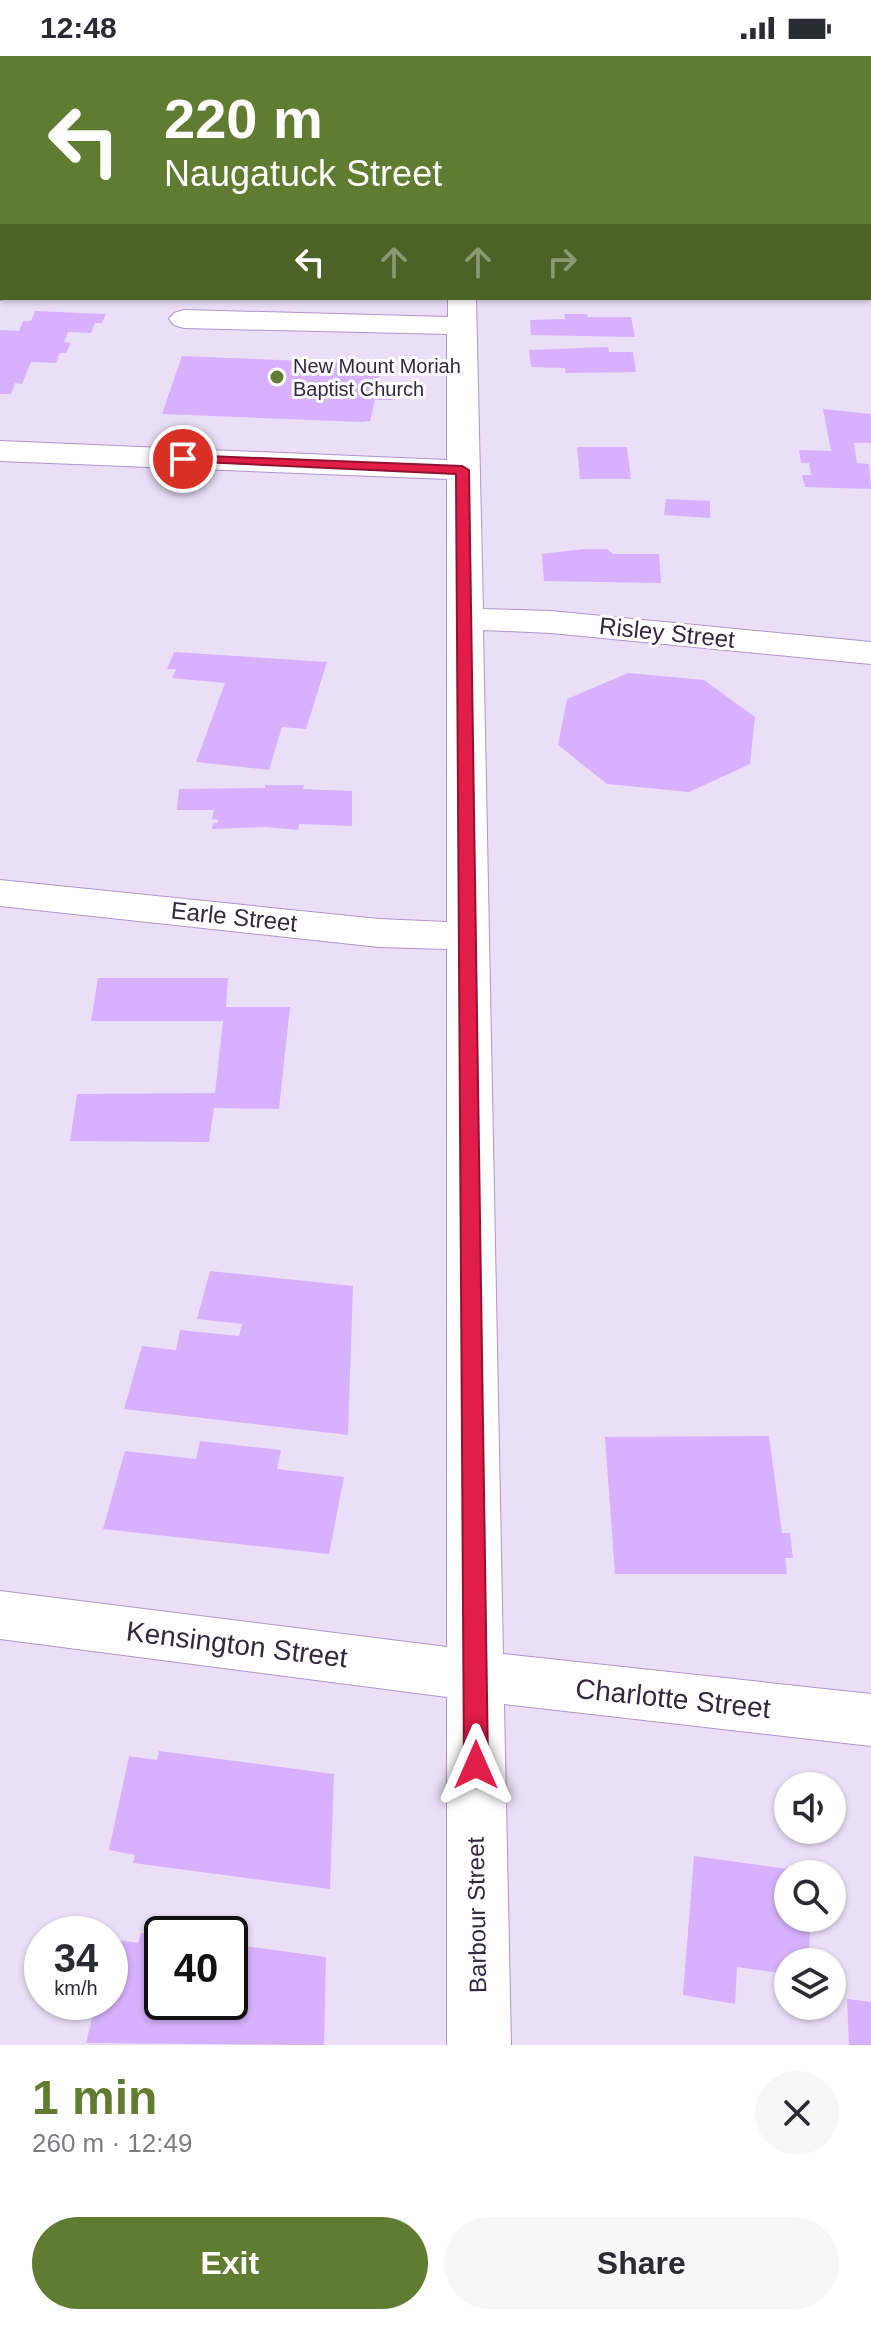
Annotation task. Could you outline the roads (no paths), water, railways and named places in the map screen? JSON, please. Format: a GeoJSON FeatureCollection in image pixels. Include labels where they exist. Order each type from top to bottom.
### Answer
{"type":"FeatureCollection","features":[{"type":"Feature","properties":{"kind":"street"},"geometry":{"type":"LineString","coordinates":[[184,319],[462,312]]}},
{"type":"Feature","properties":{"kind":"street","name":"Barbour Street"},"geometry":{"type":"LineString","coordinates":[[462,312],[479,2045]]}},
{"type":"Feature","properties":{"kind":"street"},"geometry":{"type":"LineString","coordinates":[[0,451],[462,470]]}},
{"type":"Feature","properties":{"kind":"street","name":"Risley Street"},"geometry":{"type":"LineString","coordinates":[[463,619],[551,622],[871,653]]}},
{"type":"Feature","properties":{"kind":"street","name":"Earle Street"},"geometry":{"type":"LineString","coordinates":[[0,893],[379,933],[468,936]]}},
{"type":"Feature","properties":{"kind":"street","name":"Kensington Street"},"geometry":{"type":"LineString","coordinates":[[0,1615],[475,1674]]}},
{"type":"Feature","properties":{"kind":"street","name":"Charlotte Street"},"geometry":{"type":"LineString","coordinates":[[475,1674],[871,1720]]}},
{"type":"Feature","properties":{"kind":"place","name":"New Mount Moriah Baptist Church"},"geometry":{"type":"Point","coordinates":[277,377]}}]}
